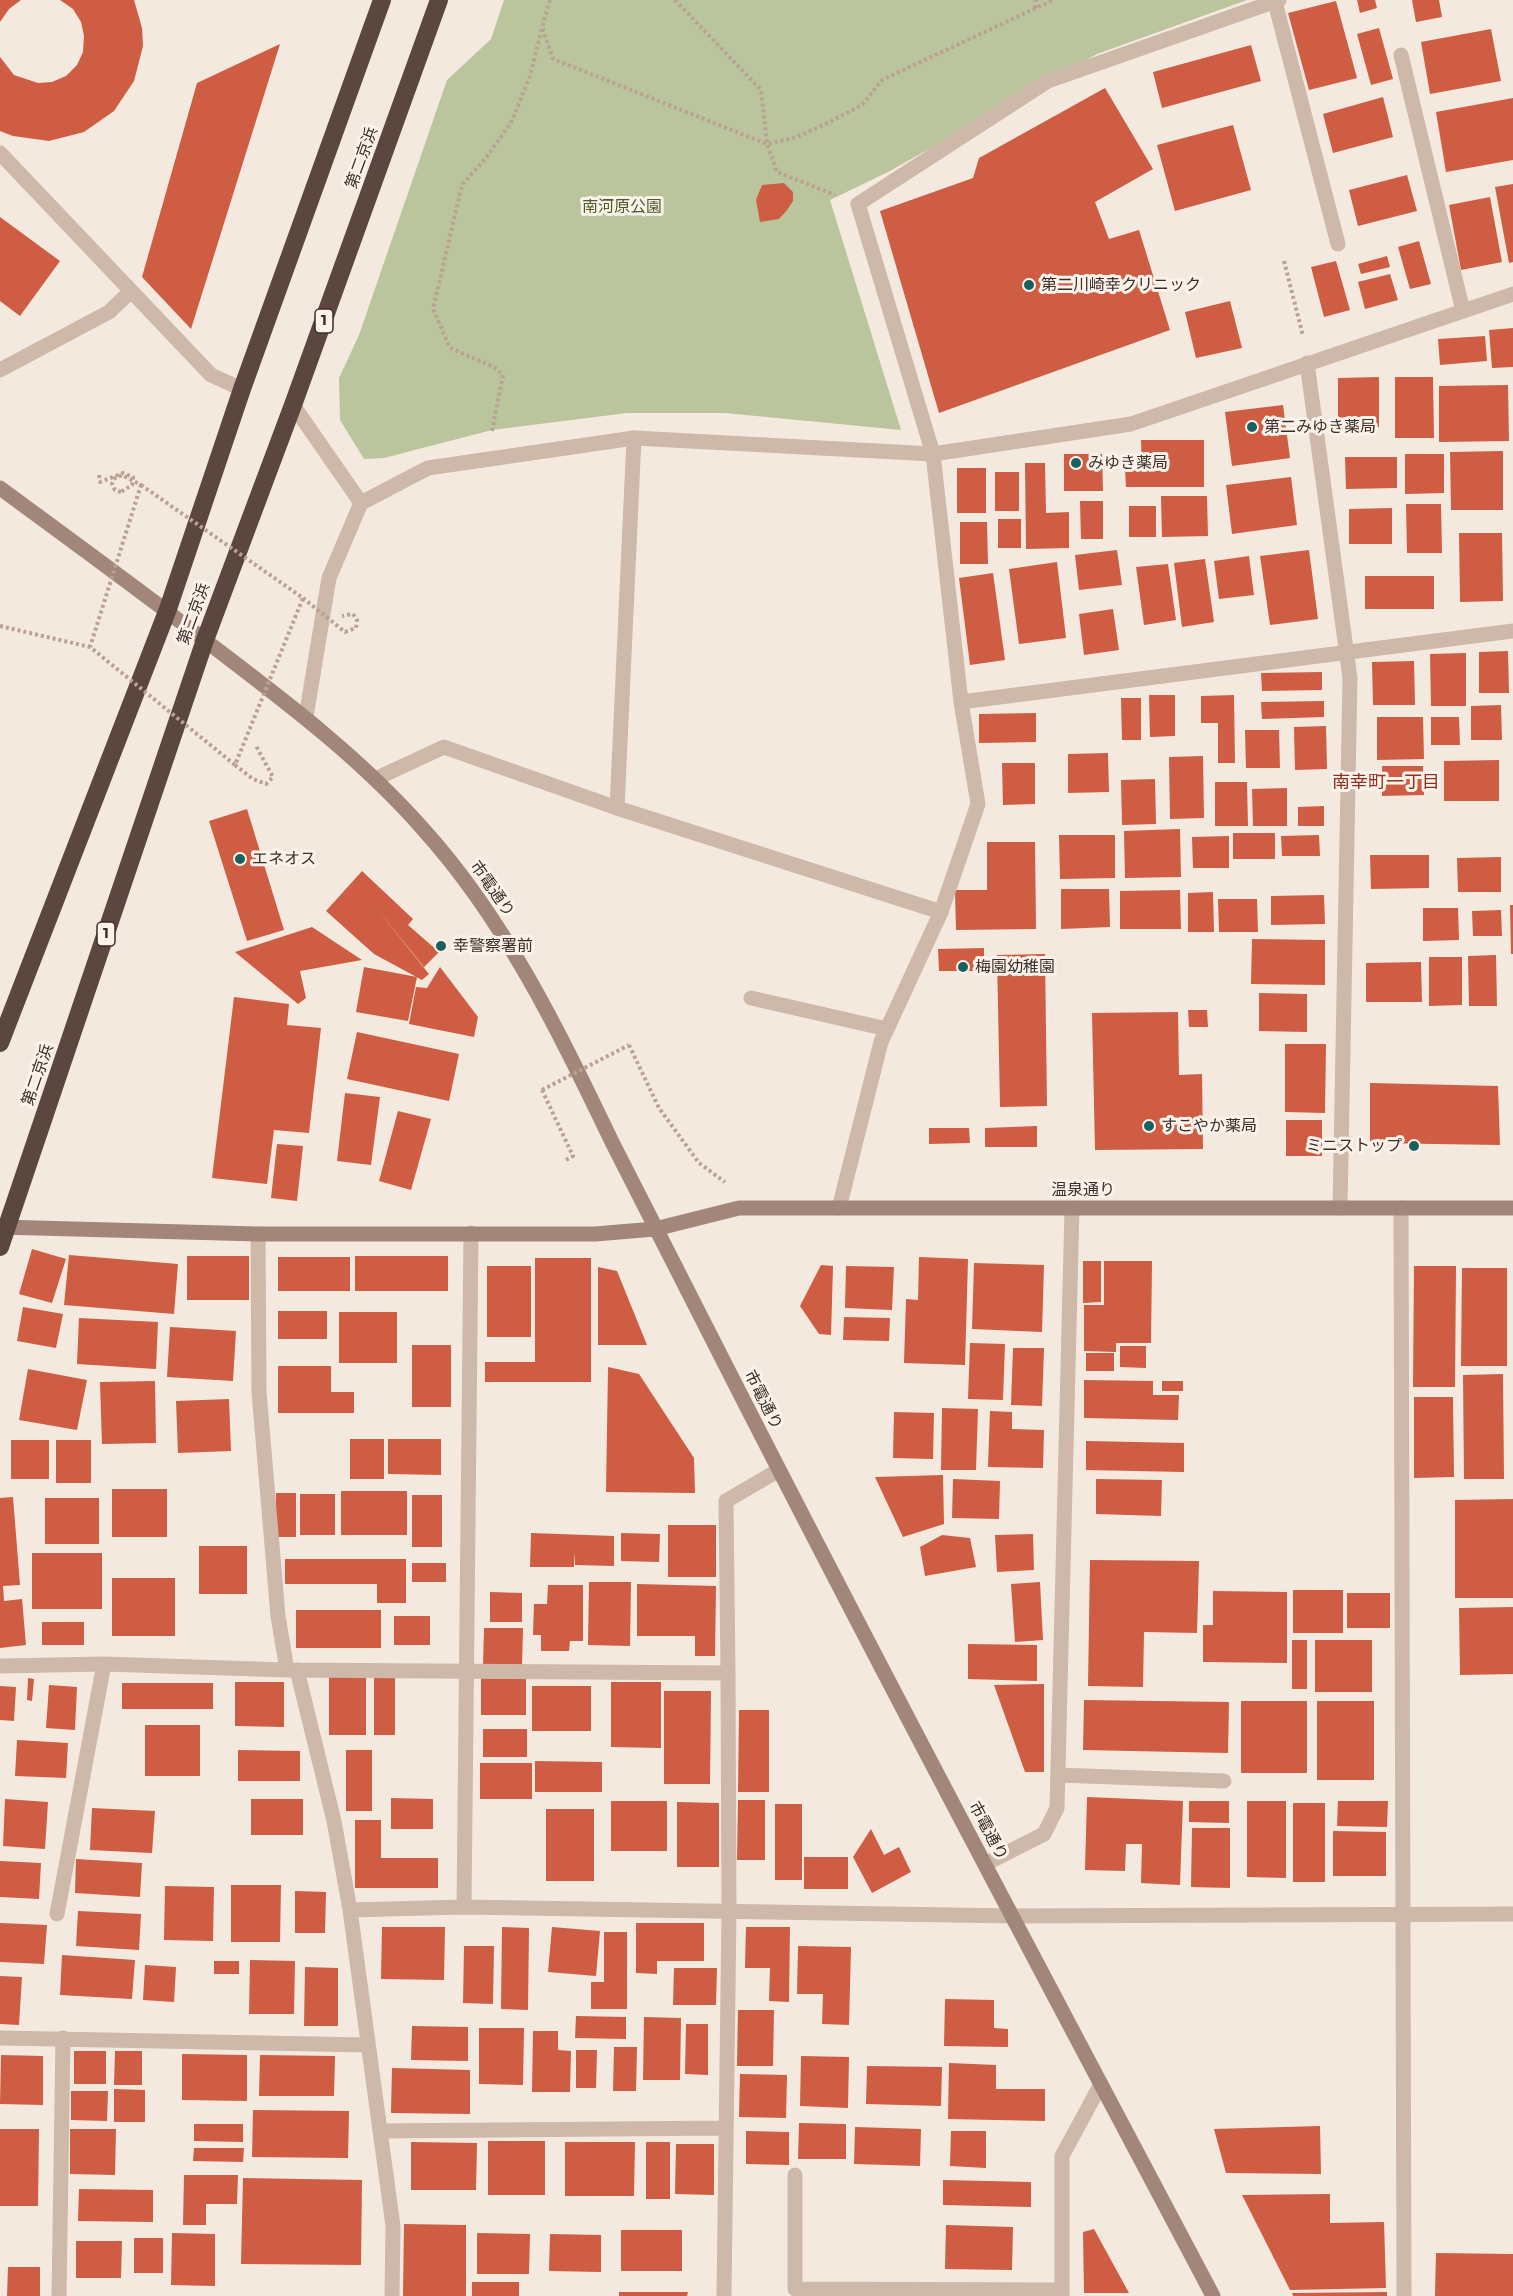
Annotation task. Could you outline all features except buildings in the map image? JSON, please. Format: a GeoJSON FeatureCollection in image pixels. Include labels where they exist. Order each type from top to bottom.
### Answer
{"type":"FeatureCollection","features":[{"type":"Feature","properties":{"kind":"highway","name":"第二京浜"},"geometry":{"type":"LineString","coordinates":[[0,1043],[168,609],[242,389],[382,0]]}},
{"type":"Feature","properties":{"kind":"highway","name":"第二京浜"},"geometry":{"type":"LineString","coordinates":[[0,1246],[3,1227],[205,640],[293,405],[439,0]]}},
{"type":"Feature","properties":{"kind":"street"},"geometry":{"type":"LineString","coordinates":[[839,1208],[881,1042],[941,912],[978,804],[962,702],[933,454],[858,204],[1048,81],[1277,1],[1338,244]]}},
{"type":"Feature","properties":{"kind":"street"},"geometry":{"type":"LineString","coordinates":[[1401,55],[1463,311]]}},
{"type":"Feature","properties":{"kind":"street"},"geometry":{"type":"LineString","coordinates":[[0,153],[211,375],[242,389]]}},
{"type":"Feature","properties":{"kind":"street"},"geometry":{"type":"LineString","coordinates":[[0,370],[109,312],[130,292]]}},
{"type":"Feature","properties":{"kind":"street"},"geometry":{"type":"LineString","coordinates":[[306,717],[329,578],[361,502],[428,468],[634,438],[933,454],[1131,424],[1513,294]]}},
{"type":"Feature","properties":{"kind":"street"},"geometry":{"type":"LineString","coordinates":[[1307,363],[1350,678],[1340,1208]]}},
{"type":"Feature","properties":{"kind":"street"},"geometry":{"type":"LineString","coordinates":[[293,405],[361,502]]}},
{"type":"Feature","properties":{"kind":"street"},"geometry":{"type":"LineString","coordinates":[[617,808],[634,438]]}},
{"type":"Feature","properties":{"kind":"street","name":"市電通り"},"geometry":{"type":"LineString","coordinates":[[0,488],[168,609],[306,717],[375,778],[424,830],[470,887],[512,949],[550,1014],[655,1229],[779,1470],[1213,2296]]}},
{"type":"Feature","properties":{"kind":"street"},"geometry":{"type":"LineString","coordinates":[[962,702],[1513,631]]}},
{"type":"Feature","properties":{"kind":"street"},"geometry":{"type":"LineString","coordinates":[[375,778],[444,747],[617,808],[941,912]]}},
{"type":"Feature","properties":{"kind":"street"},"geometry":{"type":"LineString","coordinates":[[751,998],[887,1029]]}},
{"type":"Feature","properties":{"kind":"street","name":"温泉通り"},"geometry":{"type":"LineString","coordinates":[[3,1227],[258,1234],[595,1234],[655,1229],[739,1208],[1513,1208]]}},
{"type":"Feature","properties":{"kind":"street"},"geometry":{"type":"LineString","coordinates":[[985,1864],[1044,1834],[1057,1808],[1072,1208]]}},
{"type":"Feature","properties":{"kind":"street"},"geometry":{"type":"LineString","coordinates":[[1401,1208],[1401,1914],[1404,2296]]}},
{"type":"Feature","properties":{"kind":"street"},"geometry":{"type":"LineString","coordinates":[[465,1907],[471,1233]]}},
{"type":"Feature","properties":{"kind":"street"},"geometry":{"type":"LineString","coordinates":[[258,1234],[259,1392],[278,1616],[334,1821],[350,1910],[393,2226],[392,2296]]}},
{"type":"Feature","properties":{"kind":"street"},"geometry":{"type":"LineString","coordinates":[[724,2296],[729,1912],[726,1501],[779,1470]]}},
{"type":"Feature","properties":{"kind":"street"},"geometry":{"type":"LineString","coordinates":[[0,1666],[104,1664],[292,1670],[728,1673]]}},
{"type":"Feature","properties":{"kind":"street"},"geometry":{"type":"LineString","coordinates":[[57,1914],[104,1664]]}},
{"type":"Feature","properties":{"kind":"street"},"geometry":{"type":"LineString","coordinates":[[1058,1775],[1224,1782]]}},
{"type":"Feature","properties":{"kind":"street"},"geometry":{"type":"LineString","coordinates":[[350,1910],[465,1907],[1012,1916],[1513,1914]]}},
{"type":"Feature","properties":{"kind":"street"},"geometry":{"type":"LineString","coordinates":[[0,2038],[368,2045]]}},
{"type":"Feature","properties":{"kind":"street"},"geometry":{"type":"LineString","coordinates":[[59,2296],[63,2038]]}},
{"type":"Feature","properties":{"kind":"street"},"geometry":{"type":"LineString","coordinates":[[795,2175],[795,2289],[1062,2293],[1062,2156],[1101,2084]]}},
{"type":"Feature","properties":{"kind":"street"},"geometry":{"type":"LineString","coordinates":[[380,2131],[726,2128]]}},
{"type":"Feature","properties":{"kind":"path"},"geometry":{"type":"LineString","coordinates":[[486,460],[503,375],[494,367],[450,348],[433,309],[462,184],[486,158],[512,121],[530,76],[550,0]]}},
{"type":"Feature","properties":{"kind":"path"},"geometry":{"type":"LineString","coordinates":[[675,0],[761,90],[767,144],[777,172],[858,204]]}},
{"type":"Feature","properties":{"kind":"path"},"geometry":{"type":"LineString","coordinates":[[1035,9],[1036,0]]}},
{"type":"Feature","properties":{"kind":"path"},"geometry":{"type":"LineString","coordinates":[[542,27],[553,59],[767,144],[797,137],[828,123],[862,105],[882,80],[1053,0]]}},
{"type":"Feature","properties":{"kind":"path"},"geometry":{"type":"LineString","coordinates":[[1284,261],[1305,344],[1307,363]]}},
{"type":"Feature","properties":{"kind":"path"},"geometry":{"type":"LineString","coordinates":[[99,475],[100,482],[123,473],[133,477],[132,485],[121,492],[115,490],[112,484],[122,475],[141,485],[303,598],[345,632],[356,628],[357,620],[353,614],[342,616]]}},
{"type":"Feature","properties":{"kind":"path"},"geometry":{"type":"LineString","coordinates":[[90,647],[141,485]]}},
{"type":"Feature","properties":{"kind":"path"},"geometry":{"type":"LineString","coordinates":[[235,765],[303,598]]}},
{"type":"Feature","properties":{"kind":"path"},"geometry":{"type":"LineString","coordinates":[[0,626],[90,647],[235,765],[253,779],[266,784],[273,777],[256,746]]}},
{"type":"Feature","properties":{"kind":"path"},"geometry":{"type":"LineString","coordinates":[[566,1160],[573,1156],[542,1090],[629,1045],[659,1108],[699,1163],[726,1183]]}},
{"type":"Feature","properties":{"kind":"green space","name":"南河原公園"},"geometry":{"type":"Polygon","coordinates":[[[504,0],[1247,0],[1097,54],[890,171],[830,200],[901,430],[725,413],[627,413],[492,430],[384,458],[364,459],[340,420],[339,378],[359,335],[447,80],[491,39],[504,0]]]}},
{"type":"Feature","properties":{"kind":"place","name":"第二川崎幸クリニック"},"geometry":{"type":"Point","coordinates":[1029,285]}},
{"type":"Feature","properties":{"kind":"place","name":"第二みゆき薬局"},"geometry":{"type":"Point","coordinates":[1252,427]}},
{"type":"Feature","properties":{"kind":"place","name":"みゆき薬局"},"geometry":{"type":"Point","coordinates":[1076,463]}},
{"type":"Feature","properties":{"kind":"place","name":"エネオス"},"geometry":{"type":"Point","coordinates":[240,859]}},
{"type":"Feature","properties":{"kind":"place","name":"幸警察署前"},"geometry":{"type":"Point","coordinates":[441,946]}},
{"type":"Feature","properties":{"kind":"place","name":"梅園幼稚園"},"geometry":{"type":"Point","coordinates":[963,967]}},
{"type":"Feature","properties":{"kind":"place","name":"すこやか薬局"},"geometry":{"type":"Point","coordinates":[1149,1126]}},
{"type":"Feature","properties":{"kind":"place","name":"ミニストップ"},"geometry":{"type":"Point","coordinates":[1414,1146]}},
{"type":"Feature","properties":{"kind":"district","name":"南幸町一丁目"},"geometry":{"type":"Point","coordinates":[1386,783]}}]}
